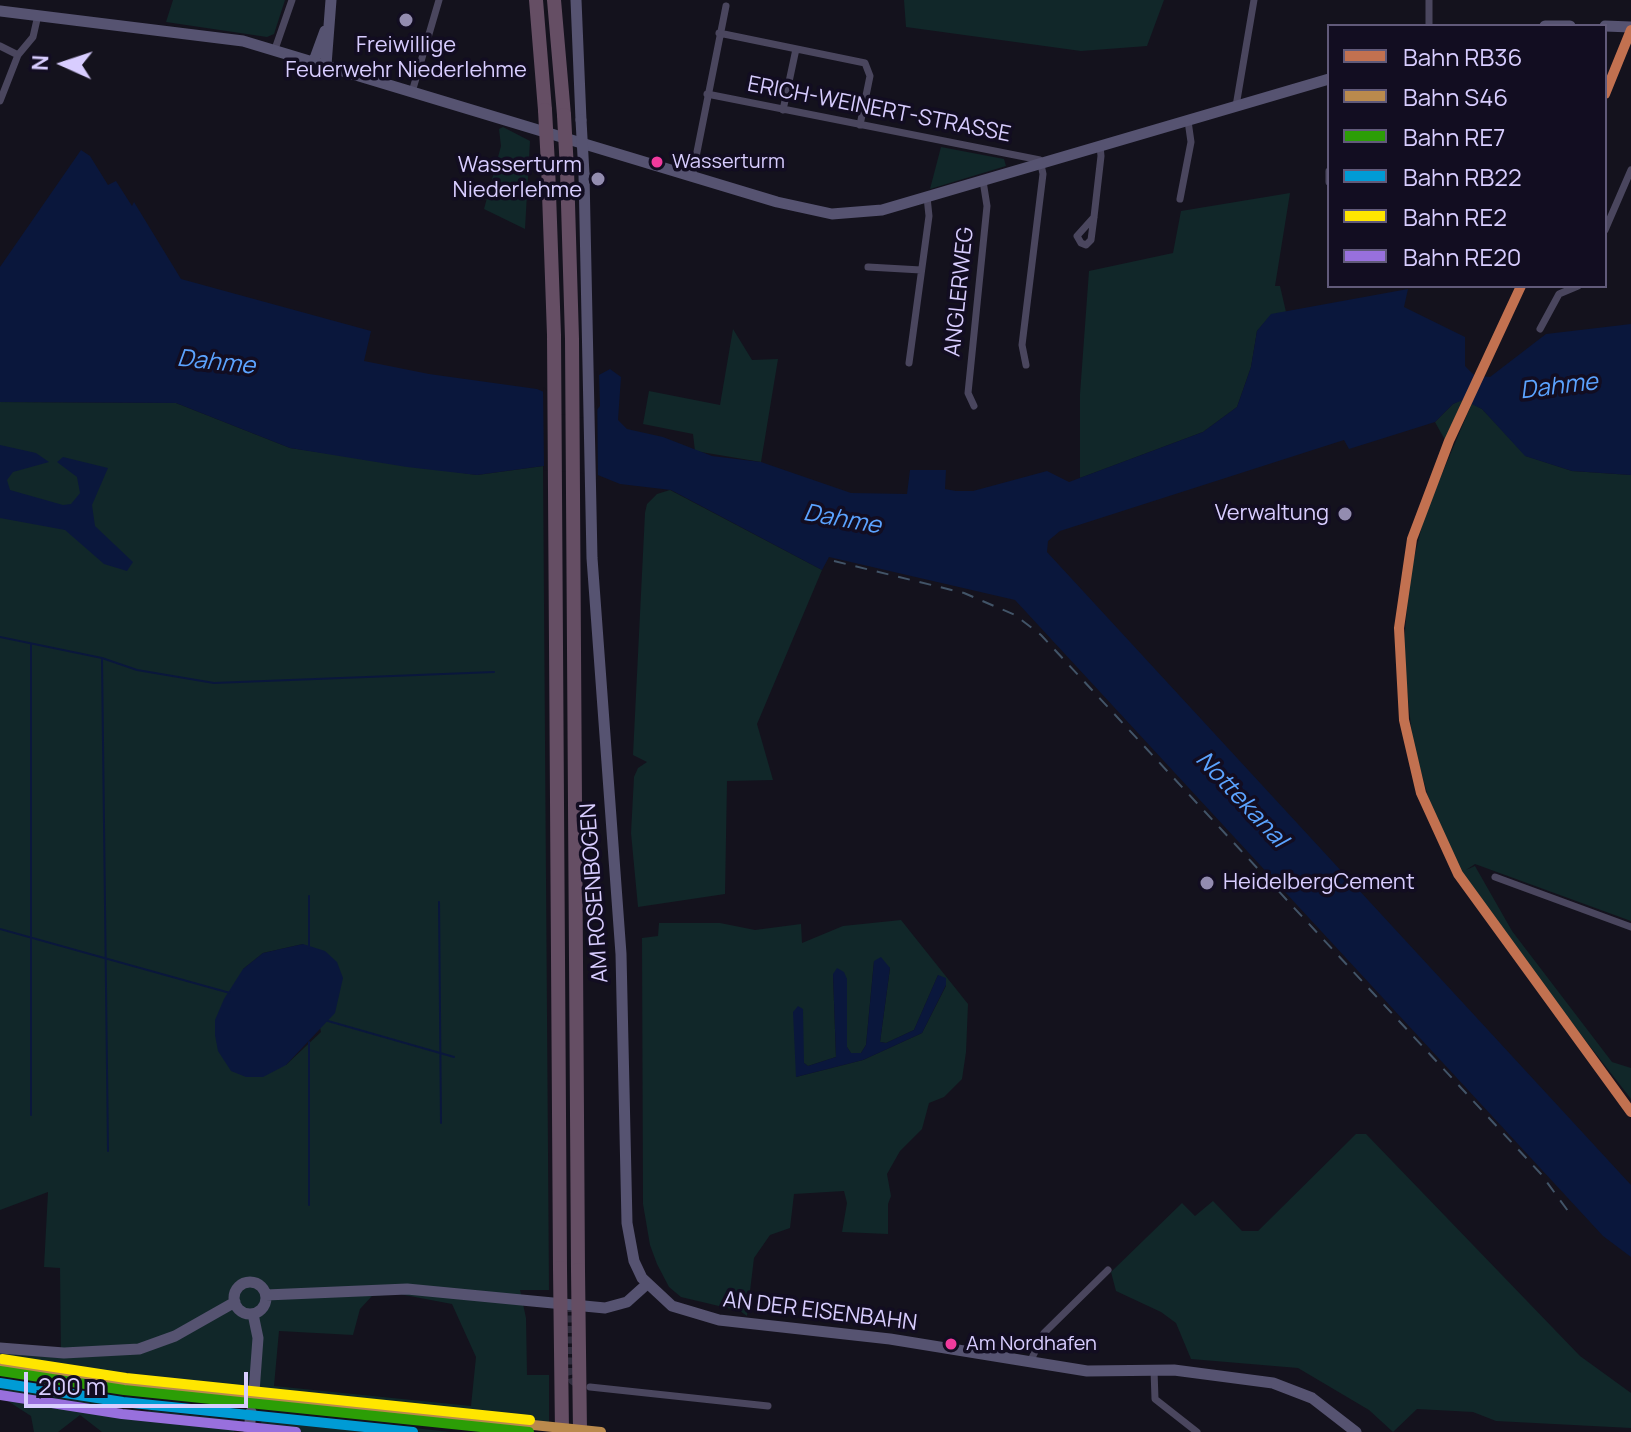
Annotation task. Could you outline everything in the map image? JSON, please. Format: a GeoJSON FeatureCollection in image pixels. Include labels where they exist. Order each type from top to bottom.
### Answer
{"type":"FeatureCollection","features":[{"type":"Feature","properties":{"kind":"highway"},"geometry":{"type":"LineString","coordinates":[[536,0],[548,165],[554,335],[562,1432]]}},
{"type":"Feature","properties":{"kind":"highway"},"geometry":{"type":"LineString","coordinates":[[554,0],[567,170],[572,339],[580,1432]]}},
{"type":"Feature","properties":{"kind":"main road"},"geometry":{"type":"LineString","coordinates":[[320,63],[331,0]]}},
{"type":"Feature","properties":{"kind":"main road","name":"AM ROSENBOGEN"},"geometry":{"type":"LineString","coordinates":[[576,0],[584,174],[594,606],[621,954],[627,1223],[634,1261],[647,1284]]}},
{"type":"Feature","properties":{"kind":"main road"},"geometry":{"type":"LineString","coordinates":[[0,11],[231,38],[692,177],[832,214],[871,212],[927,197],[1327,80]]}},
{"type":"Feature","properties":{"kind":"main road"},"geometry":{"type":"LineString","coordinates":[[1607,26],[1631,27]]}},
{"type":"Feature","properties":{"kind":"main road"},"geometry":{"type":"LineString","coordinates":[[249,1283],[261,1287],[266,1295],[262,1309],[253,1314],[240,1311],[235,1302],[237,1289],[249,1283]]}},
{"type":"Feature","properties":{"kind":"main road"},"geometry":{"type":"LineString","coordinates":[[266,1295],[407,1289],[605,1308],[627,1302],[647,1284]]}},
{"type":"Feature","properties":{"kind":"main road","name":"AN DER EISENBAHN"},"geometry":{"type":"LineString","coordinates":[[647,1284],[672,1306],[700,1316],[1031,1360],[1087,1371],[1207,1373],[1273,1383],[1312,1398],[1356,1432]]}},
{"type":"Feature","properties":{"kind":"main road"},"geometry":{"type":"LineString","coordinates":[[0,1348],[64,1353],[139,1349],[175,1336],[235,1302]]}},
{"type":"Feature","properties":{"kind":"main road"},"geometry":{"type":"LineString","coordinates":[[253,1314],[258,1338],[254,1392]]}},
{"type":"Feature","properties":{"kind":"main road"},"geometry":{"type":"LineString","coordinates":[[249,1432],[251,1412]]}},
{"type":"Feature","properties":{"kind":"street"},"geometry":{"type":"LineString","coordinates":[[275,49],[292,0]]}},
{"type":"Feature","properties":{"kind":"street"},"geometry":{"type":"LineString","coordinates":[[412,92],[439,0]]}},
{"type":"Feature","properties":{"kind":"street"},"geometry":{"type":"LineString","coordinates":[[1236,106],[1254,0]]}},
{"type":"Feature","properties":{"kind":"street"},"geometry":{"type":"LineString","coordinates":[[1429,0],[1429,24]]}},
{"type":"Feature","properties":{"kind":"street"},"geometry":{"type":"LineString","coordinates":[[692,177],[726,6]]}},
{"type":"Feature","properties":{"kind":"street"},"geometry":{"type":"LineString","coordinates":[[0,101],[18,55],[33,37],[38,15]]}},
{"type":"Feature","properties":{"kind":"street"},"geometry":{"type":"LineString","coordinates":[[719,33],[865,63],[870,76],[860,125]]}},
{"type":"Feature","properties":{"kind":"street"},"geometry":{"type":"LineString","coordinates":[[0,46],[18,55]]}},
{"type":"Feature","properties":{"kind":"street"},"geometry":{"type":"LineString","coordinates":[[783,110],[796,49]]}},
{"type":"Feature","properties":{"kind":"street","name":"ERICH-WEINERT-STRASSE"},"geometry":{"type":"LineString","coordinates":[[707,94],[1032,159],[1042,164]]}},
{"type":"Feature","properties":{"kind":"street"},"geometry":{"type":"LineString","coordinates":[[1180,199],[1191,142],[1188,121]]}},
{"type":"Feature","properties":{"kind":"street"},"geometry":{"type":"LineString","coordinates":[[1094,217],[1100,146]]}},
{"type":"Feature","properties":{"kind":"street"},"geometry":{"type":"LineString","coordinates":[[1026,365],[1022,345],[1042,164]]}},
{"type":"Feature","properties":{"kind":"street"},"geometry":{"type":"LineString","coordinates":[[1607,225],[1631,170]]}},
{"type":"Feature","properties":{"kind":"street","name":"ANGLERWEG"},"geometry":{"type":"LineString","coordinates":[[974,406],[968,393],[987,206],[983,181]]}},
{"type":"Feature","properties":{"kind":"street"},"geometry":{"type":"LineString","coordinates":[[909,363],[929,216],[927,197]]}},
{"type":"Feature","properties":{"kind":"street"},"geometry":{"type":"LineString","coordinates":[[868,267],[921,270]]}},
{"type":"Feature","properties":{"kind":"street"},"geometry":{"type":"LineString","coordinates":[[1540,329],[1559,294],[1573,288]]}},
{"type":"Feature","properties":{"kind":"street"},"geometry":{"type":"LineString","coordinates":[[1495,877],[1631,927]]}},
{"type":"Feature","properties":{"kind":"street"},"geometry":{"type":"LineString","coordinates":[[1031,1360],[1044,1333],[1108,1270]]}},
{"type":"Feature","properties":{"kind":"street"},"geometry":{"type":"LineString","coordinates":[[1154,1370],[1155,1399],[1197,1432]]}},
{"type":"Feature","properties":{"kind":"street"},"geometry":{"type":"LineString","coordinates":[[590,1387],[768,1406]]}},
{"type":"Feature","properties":{"kind":"green space"},"geometry":{"type":"Polygon","coordinates":[[[173,0],[285,0],[274,34],[267,37],[166,22],[173,0]]]}},
{"type":"Feature","properties":{"kind":"green space"},"geometry":{"type":"Polygon","coordinates":[[[904,0],[1164,0],[1147,46],[1081,51],[906,27],[904,0]]]}},
{"type":"Feature","properties":{"kind":"green space"},"geometry":{"type":"Polygon","coordinates":[[[503,127],[530,141],[525,229],[484,209],[501,146],[499,129],[503,127]]]}},
{"type":"Feature","properties":{"kind":"green space"},"geometry":{"type":"Polygon","coordinates":[[[941,147],[1004,159],[1006,166],[930,189],[941,147]]]}},
{"type":"Feature","properties":{"kind":"green space"},"geometry":{"type":"Polygon","coordinates":[[[1290,193],[1275,286],[1280,286],[1286,312],[1271,315],[1257,331],[1251,367],[1237,407],[1203,432],[1080,478],[1080,394],[1089,271],[1173,253],[1181,211],[1290,193]]]}},
{"type":"Feature","properties":{"kind":"green space"},"geometry":{"type":"Polygon","coordinates":[[[733,329],[752,360],[778,359],[761,462],[695,451],[693,434],[643,424],[649,391],[720,405],[733,329]]]}},
{"type":"Feature","properties":{"kind":"green space"},"geometry":{"type":"Polygon","coordinates":[[[1463,399],[1445,440],[1435,422],[1453,404],[1463,399]]]}},
{"type":"Feature","properties":{"kind":"green space"},"geometry":{"type":"Polygon","coordinates":[[[0,402],[176,403],[290,448],[477,475],[543,466],[549,1290],[520,1290],[526,1318],[527,1375],[549,1375],[549,1424],[0,1359],[0,1352],[61,1358],[60,1268],[44,1267],[48,1192],[0,1210],[0,402]],[[303,944],[263,953],[243,969],[286,1065],[321,1032],[303,944]],[[399,1294],[372,1296],[360,1309],[353,1335],[279,1331],[274,1386],[471,1406],[476,1357],[452,1304],[399,1294]]]}},
{"type":"Feature","properties":{"kind":"green space"},"geometry":{"type":"Polygon","coordinates":[[[1472,403],[1482,409],[1526,456],[1572,471],[1631,475],[1631,921],[1475,864],[1466,870],[1475,866],[1512,931],[1612,1062],[1631,1068],[1631,1099],[1498,928],[1462,873],[1434,817],[1413,744],[1403,654],[1410,574],[1425,514],[1472,403]]]}},
{"type":"Feature","properties":{"kind":"green space"},"geometry":{"type":"Polygon","coordinates":[[[670,490],[822,570],[757,724],[773,780],[727,781],[725,894],[638,907],[631,833],[634,777],[638,768],[647,762],[633,755],[645,513],[647,504],[657,494],[670,490]]]}},
{"type":"Feature","properties":{"kind":"green space"},"geometry":{"type":"Polygon","coordinates":[[[901,920],[968,1004],[962,1079],[944,1097],[929,1103],[922,1129],[900,1151],[887,1174],[891,1196],[888,1234],[842,1232],[847,1203],[844,1191],[794,1194],[790,1228],[770,1235],[754,1258],[747,1316],[740,1311],[681,1297],[669,1287],[657,1264],[650,1245],[643,1204],[642,938],[658,936],[659,923],[720,923],[755,930],[801,924],[802,943],[843,926],[901,920]],[[874,961],[866,1045],[861,1053],[851,1053],[847,1047],[847,979],[833,974],[836,1057],[808,1066],[804,1063],[796,1077],[863,1060],[922,1033],[946,986],[938,975],[914,1030],[886,1043],[880,1042],[890,968],[874,961]]]}},
{"type":"Feature","properties":{"kind":"green space"},"geometry":{"type":"Polygon","coordinates":[[[1356,1134],[1366,1134],[1580,1356],[1631,1393],[1631,1428],[1496,1421],[1473,1412],[1417,1409],[1393,1432],[1369,1410],[1298,1368],[1191,1359],[1176,1323],[1161,1312],[1116,1291],[1111,1272],[1182,1203],[1195,1216],[1213,1201],[1242,1231],[1258,1231],[1356,1134]]]}},
{"type":"Feature","properties":{"kind":"green space"},"geometry":{"type":"Polygon","coordinates":[[[0,1386],[101,1402],[112,1395],[115,1412],[145,1415],[149,1410],[237,1420],[234,1432],[102,1432],[80,1415],[58,1432],[34,1432],[31,1416],[0,1396],[0,1386]]]}},
{"type":"Feature","properties":{"kind":"green space"},"geometry":{"type":"Polygon","coordinates":[[[264,1414],[339,1420],[451,1432],[258,1432],[264,1414]]]}},
{"type":"Feature","properties":{"kind":"water"},"geometry":{"type":"Polygon","coordinates":[[[81,150],[90,156],[108,185],[116,181],[132,206],[134,202],[181,279],[371,331],[364,361],[429,374],[537,389],[544,392],[544,415],[587,422],[600,406],[599,375],[610,369],[621,377],[618,420],[627,429],[663,437],[712,456],[761,462],[851,493],[907,494],[910,470],[946,470],[945,489],[956,491],[973,491],[1047,471],[1069,482],[1203,432],[1237,407],[1251,367],[1257,331],[1271,314],[1408,289],[1404,307],[1465,337],[1465,366],[1475,376],[1490,377],[1546,334],[1631,324],[1631,475],[1572,471],[1525,456],[1482,409],[1463,400],[1453,404],[1435,422],[1349,449],[1344,440],[1060,531],[1048,541],[1047,552],[1631,1185],[1631,1257],[1603,1236],[1015,600],[829,557],[822,570],[671,490],[620,484],[583,469],[543,466],[477,475],[407,467],[290,448],[176,403],[0,402],[0,267],[81,150]]]}},
{"type":"Feature","properties":{"kind":"water"},"geometry":{"type":"Polygon","coordinates":[[[0,445],[36,453],[49,462],[13,472],[7,480],[10,490],[63,505],[71,504],[80,493],[77,477],[57,462],[63,457],[108,468],[92,505],[95,526],[133,562],[127,571],[104,564],[65,530],[0,518],[0,445]]]}},
{"type":"Feature","properties":{"kind":"water"},"geometry":{"type":"Polygon","coordinates":[[[303,944],[325,951],[337,962],[343,978],[335,1013],[286,1065],[263,1077],[246,1077],[231,1071],[218,1051],[215,1035],[215,1020],[224,999],[243,969],[263,953],[303,944]]]}},
{"type":"Feature","properties":{"kind":"water"},"geometry":{"type":"Polygon","coordinates":[[[881,957],[890,968],[880,1042],[886,1043],[914,1030],[938,975],[946,978],[946,985],[922,1033],[863,1060],[796,1077],[793,1012],[798,1006],[803,1009],[804,1063],[808,1066],[836,1057],[833,974],[837,968],[844,972],[847,979],[847,1047],[851,1053],[861,1053],[866,1045],[874,961],[881,957]]]}},
{"type":"Feature","properties":{"kind":"pier"},"geometry":{"type":"Polygon","coordinates":[[[597,371],[598,479],[582,473],[544,470],[543,387],[548,391],[548,412],[585,418],[596,405],[597,371]]]}},
{"type":"Feature","properties":{"kind":"waterway"},"geometry":{"type":"LineString","coordinates":[[0,637],[102,658],[137,670],[214,683],[494,672]]}},
{"type":"Feature","properties":{"kind":"waterway"},"geometry":{"type":"LineString","coordinates":[[31,644],[31,1115]]}},
{"type":"Feature","properties":{"kind":"waterway"},"geometry":{"type":"LineString","coordinates":[[102,659],[108,1151]]}},
{"type":"Feature","properties":{"kind":"waterway"},"geometry":{"type":"LineString","coordinates":[[309,896],[309,948]]}},
{"type":"Feature","properties":{"kind":"waterway"},"geometry":{"type":"LineString","coordinates":[[439,902],[441,1123]]}},
{"type":"Feature","properties":{"kind":"waterway"},"geometry":{"type":"LineString","coordinates":[[0,929],[230,993]]}},
{"type":"Feature","properties":{"kind":"waterway"},"geometry":{"type":"LineString","coordinates":[[328,1021],[454,1057]]}},
{"type":"Feature","properties":{"kind":"waterway"},"geometry":{"type":"LineString","coordinates":[[309,1042],[309,1205]]}},
{"type":"Feature","properties":{"kind":"tunnel"},"geometry":{"type":"LineString","coordinates":[[571,1305],[570,1372],[572,1381],[580,1386]]}},
{"type":"Feature","properties":{"kind":"railway"},"geometry":{"type":"LineString","coordinates":[[834,561],[964,593],[1015,615],[1041,635],[1541,1174],[1568,1211]]}},
{"type":"Feature","properties":{"kind":"rail line","name":"RB36"},"geometry":{"type":"LineString","coordinates":[[1607,89],[1631,30]]}},
{"type":"Feature","properties":{"kind":"rail line","name":"RB36"},"geometry":{"type":"LineString","coordinates":[[1520,288],[1449,441],[1412,539],[1399,628],[1404,720],[1421,793],[1458,874],[1631,1112]]}},
{"type":"Feature","properties":{"kind":"rail line","name":"RE2"},"geometry":{"type":"LineString","coordinates":[[2,1359],[126,1378],[530,1420]]}},
{"type":"Feature","properties":{"kind":"rail line","name":"S46"},"geometry":{"type":"LineString","coordinates":[[0,1364],[125,1383],[601,1432]]}},
{"type":"Feature","properties":{"kind":"rail line","name":"RE7"},"geometry":{"type":"LineString","coordinates":[[0,1371],[124,1390],[529,1432]]}},
{"type":"Feature","properties":{"kind":"rail line","name":"RB22"},"geometry":{"type":"LineString","coordinates":[[0,1383],[123,1402],[413,1432]]}},
{"type":"Feature","properties":{"kind":"rail line","name":"RE20"},"geometry":{"type":"LineString","coordinates":[[0,1395],[122,1414],[296,1432]]}},
{"type":"Feature","properties":{"kind":"place","name":"Freiwillige Feuerwehr Niederlehme"},"geometry":{"type":"Point","coordinates":[406,20]}},
{"type":"Feature","properties":{"kind":"place","name":"Wasserturm"},"geometry":{"type":"Point","coordinates":[657,162]}},
{"type":"Feature","properties":{"kind":"place","name":"Wasserturm Niederlehme"},"geometry":{"type":"Point","coordinates":[598,179]}},
{"type":"Feature","properties":{"kind":"place","name":"Verwaltung"},"geometry":{"type":"Point","coordinates":[1345,514]}},
{"type":"Feature","properties":{"kind":"place","name":"HeidelbergCement"},"geometry":{"type":"Point","coordinates":[1207,883]}},
{"type":"Feature","properties":{"kind":"place","name":"Am Nordhafen"},"geometry":{"type":"Point","coordinates":[951,1344]}},
{"type":"Feature","properties":{"kind":"water label","name":"Dahme"},"geometry":{"type":"Point","coordinates":[216,363]}},
{"type":"Feature","properties":{"kind":"water label","name":"Dahme"},"geometry":{"type":"Point","coordinates":[1559,387]}},
{"type":"Feature","properties":{"kind":"water label","name":"Dahme"},"geometry":{"type":"Point","coordinates":[842,520]}},
{"type":"Feature","properties":{"kind":"water label","name":"Nottekanal"},"geometry":{"type":"Point","coordinates":[1241,800]}}]}
